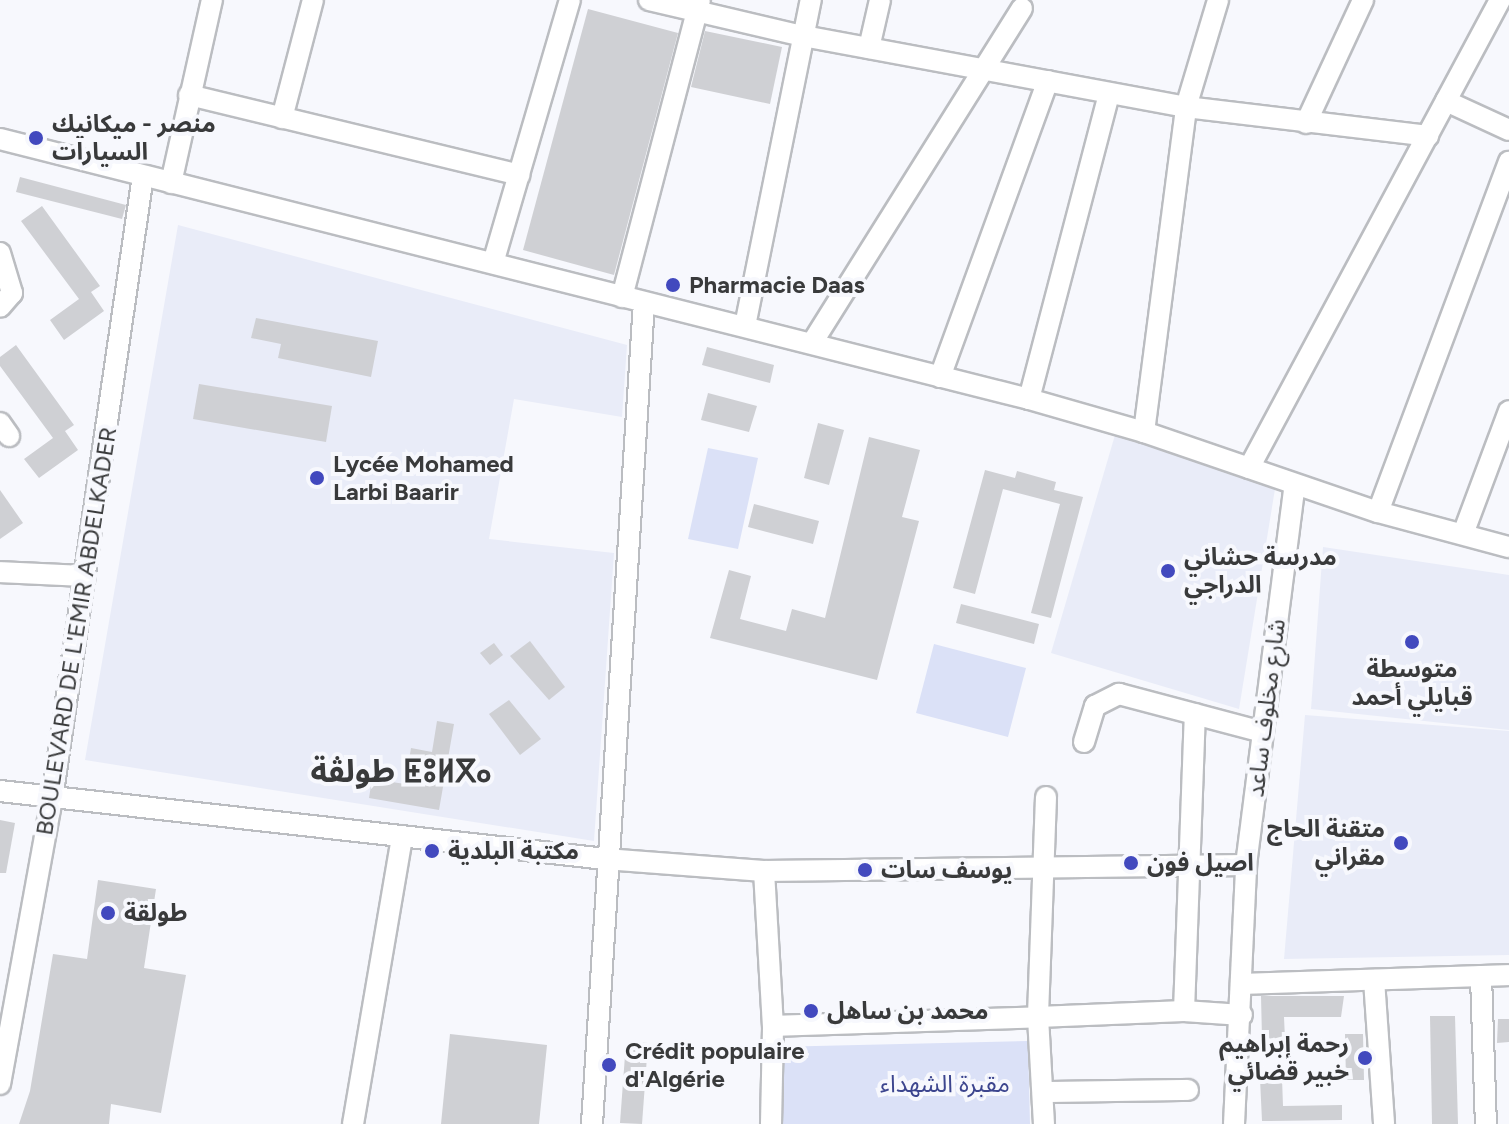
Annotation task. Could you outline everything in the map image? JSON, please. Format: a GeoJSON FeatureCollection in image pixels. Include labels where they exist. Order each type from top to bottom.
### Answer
{"type":"FeatureCollection","features":[{"type":"Feature","properties":{"kind":"street"},"geometry":{"type":"LineString","coordinates":[[171,183],[212,0]]}},
{"type":"Feature","properties":{"kind":"street"},"geometry":{"type":"LineString","coordinates":[[282,118],[313,0]]}},
{"type":"Feature","properties":{"kind":"street"},"geometry":{"type":"LineString","coordinates":[[493,263],[570,0]]}},
{"type":"Feature","properties":{"kind":"street"},"geometry":{"type":"LineString","coordinates":[[649,0],[698,6],[803,36],[1186,107],[1428,136]]}},
{"type":"Feature","properties":{"kind":"street"},"geometry":{"type":"LineString","coordinates":[[745,326],[811,0]]}},
{"type":"Feature","properties":{"kind":"street"},"geometry":{"type":"LineString","coordinates":[[869,48],[880,0]]}},
{"type":"Feature","properties":{"kind":"street"},"geometry":{"type":"LineString","coordinates":[[1144,432],[1186,107],[1218,0]]}},
{"type":"Feature","properties":{"kind":"street"},"geometry":{"type":"LineString","coordinates":[[1306,123],[1363,0]]}},
{"type":"Feature","properties":{"kind":"street"},"geometry":{"type":"LineString","coordinates":[[1249,468],[1500,0]]}},
{"type":"Feature","properties":{"kind":"street"},"geometry":{"type":"LineString","coordinates":[[622,297],[698,6]]}},
{"type":"Feature","properties":{"kind":"street"},"geometry":{"type":"LineString","coordinates":[[812,343],[981,67],[1022,8]]}},
{"type":"Feature","properties":{"kind":"street"},"geometry":{"type":"LineString","coordinates":[[940,377],[1048,81]]}},
{"type":"Feature","properties":{"kind":"street"},"geometry":{"type":"LineString","coordinates":[[1029,399],[1109,93]]}},
{"type":"Feature","properties":{"kind":"street"},"geometry":{"type":"LineString","coordinates":[[189,95],[519,175]]}},
{"type":"Feature","properties":{"kind":"street"},"geometry":{"type":"LineString","coordinates":[[1446,101],[1509,130]]}},
{"type":"Feature","properties":{"kind":"street"},"geometry":{"type":"LineString","coordinates":[[0,139],[1029,399],[1144,432],[1378,512],[1509,547]]}},
{"type":"Feature","properties":{"kind":"street"},"geometry":{"type":"LineString","coordinates":[[1378,512],[1509,162]]}},
{"type":"Feature","properties":{"kind":"street","name":"BOULEVARD DE L'EMIR ABDELKADER"},"geometry":{"type":"LineString","coordinates":[[0,1084],[52,798],[143,176]]}},
{"type":"Feature","properties":{"kind":"street"},"geometry":{"type":"LineString","coordinates":[[0,253],[12,293],[0,307]]}},
{"type":"Feature","properties":{"kind":"street"},"geometry":{"type":"LineString","coordinates":[[592,1124],[605,859],[644,303]]}},
{"type":"Feature","properties":{"kind":"street"},"geometry":{"type":"LineString","coordinates":[[1463,534],[1509,411]]}},
{"type":"Feature","properties":{"kind":"street","name":"شارع مخلوف ساعد"},"geometry":{"type":"LineString","coordinates":[[1234,1124],[1242,1015],[1246,865],[1295,485]]}},
{"type":"Feature","properties":{"kind":"street"},"geometry":{"type":"LineString","coordinates":[[0,572],[85,576]]}},
{"type":"Feature","properties":{"kind":"street"},"geometry":{"type":"LineString","coordinates":[[1084,742],[1095,706],[1119,694],[1263,732]]}},
{"type":"Feature","properties":{"kind":"street"},"geometry":{"type":"LineString","coordinates":[[1184,1011],[1195,714]]}},
{"type":"Feature","properties":{"kind":"street"},"geometry":{"type":"LineString","coordinates":[[0,791],[605,859],[764,871],[1043,871],[1190,862],[1246,865]]}},
{"type":"Feature","properties":{"kind":"street"},"geometry":{"type":"LineString","coordinates":[[1044,1124],[1038,1017],[1046,797]]}},
{"type":"Feature","properties":{"kind":"street"},"geometry":{"type":"LineString","coordinates":[[353,1124],[402,836]]}},
{"type":"Feature","properties":{"kind":"street"},"geometry":{"type":"LineString","coordinates":[[764,871],[773,1026],[771,1124]]}},
{"type":"Feature","properties":{"kind":"street"},"geometry":{"type":"LineString","coordinates":[[1243,984],[1509,975]]}},
{"type":"Feature","properties":{"kind":"street"},"geometry":{"type":"LineString","coordinates":[[1481,976],[1486,1124]]}},
{"type":"Feature","properties":{"kind":"street"},"geometry":{"type":"LineString","coordinates":[[1374,980],[1384,1124]]}},
{"type":"Feature","properties":{"kind":"street"},"geometry":{"type":"LineString","coordinates":[[773,1026],[1184,1011],[1242,1015]]}},
{"type":"Feature","properties":{"kind":"street"},"geometry":{"type":"LineString","coordinates":[[1043,1092],[1188,1090]]}},
{"type":"Feature","properties":{"kind":"shaded area","name":"Lycée Mohamed Larbi Baarir"},"geometry":{"type":"Polygon","coordinates":[[[178,225],[627,345],[622,417],[514,399],[489,539],[614,553],[594,841],[85,760],[178,225]]]}},
{"type":"Feature","properties":{"kind":"shaded area","name":"مدرسة حشاني الدراجي"},"geometry":{"type":"Polygon","coordinates":[[[1115,435],[1275,489],[1239,709],[1051,653],[1115,435]]]}},
{"type":"Feature","properties":{"kind":"shaded area","name":"متوسطة قبايلي أحمد"},"geometry":{"type":"Polygon","coordinates":[[[1323,547],[1509,575],[1509,730],[1311,709],[1323,547]]]}},
{"type":"Feature","properties":{"kind":"shaded area","name":"متقنة الحاج مقراني"},"geometry":{"type":"Polygon","coordinates":[[[1305,715],[1509,731],[1509,955],[1284,959],[1305,715]]]}},
{"type":"Feature","properties":{"kind":"green space"},"geometry":{"type":"Polygon","coordinates":[[[708,448],[758,458],[738,549],[688,539],[708,448]]]}},
{"type":"Feature","properties":{"kind":"green space"},"geometry":{"type":"Polygon","coordinates":[[[934,644],[1026,668],[1008,737],[916,713],[934,644]]]}},
{"type":"Feature","properties":{"kind":"green space","name":"مقبرة الشهداء"},"geometry":{"type":"Polygon","coordinates":[[[1028,1041],[1030,1124],[776,1124],[773,1047],[1028,1041]]]}},
{"type":"Feature","properties":{"kind":"building"},"geometry":{"type":"Polygon","coordinates":[[[588,9],[678,33],[614,275],[523,250],[588,9]]]}},
{"type":"Feature","properties":{"kind":"building"},"geometry":{"type":"Polygon","coordinates":[[[705,31],[782,47],[770,104],[691,87],[705,31]]]}},
{"type":"Feature","properties":{"kind":"building"},"geometry":{"type":"Polygon","coordinates":[[[20,177],[126,205],[122,219],[16,192],[20,177]]]}},
{"type":"Feature","properties":{"kind":"building"},"geometry":{"type":"Polygon","coordinates":[[[42,206],[100,286],[91,292],[104,311],[64,340],[50,320],[79,299],[21,221],[42,206]]]}},
{"type":"Feature","properties":{"kind":"building"},"geometry":{"type":"Polygon","coordinates":[[[256,318],[378,341],[371,377],[278,358],[281,344],[251,338],[256,318]]]}},
{"type":"Feature","properties":{"kind":"building"},"geometry":{"type":"Polygon","coordinates":[[[16,345],[74,425],[65,431],[78,450],[39,478],[24,459],[53,438],[0,366],[0,357],[16,345]]]}},
{"type":"Feature","properties":{"kind":"building"},"geometry":{"type":"Polygon","coordinates":[[[707,347],[774,365],[770,383],[702,365],[707,347]]]}},
{"type":"Feature","properties":{"kind":"building"},"geometry":{"type":"Polygon","coordinates":[[[199,384],[332,406],[326,442],[193,419],[199,384]]]}},
{"type":"Feature","properties":{"kind":"building"},"geometry":{"type":"Polygon","coordinates":[[[708,393],[757,406],[749,432],[701,420],[708,393]]]}},
{"type":"Feature","properties":{"kind":"building"},"geometry":{"type":"Polygon","coordinates":[[[818,423],[844,430],[829,485],[804,478],[818,423]]]}},
{"type":"Feature","properties":{"kind":"building"},"geometry":{"type":"Polygon","coordinates":[[[869,437],[920,450],[902,517],[919,521],[877,680],[710,638],[729,570],[751,576],[740,619],[786,631],[792,609],[825,618],[869,437]]]}},
{"type":"Feature","properties":{"kind":"building"},"geometry":{"type":"Polygon","coordinates":[[[985,470],[1015,478],[1017,471],[1056,482],[1054,490],[1083,497],[1051,618],[1031,613],[1060,504],[1003,489],[975,594],[953,588],[985,470]]]}},
{"type":"Feature","properties":{"kind":"building"},"geometry":{"type":"Polygon","coordinates":[[[0,490],[23,523],[0,539],[0,490]]]}},
{"type":"Feature","properties":{"kind":"building"},"geometry":{"type":"Polygon","coordinates":[[[754,504],[819,521],[813,544],[748,527],[754,504]]]}},
{"type":"Feature","properties":{"kind":"building"},"geometry":{"type":"Polygon","coordinates":[[[961,604],[1039,624],[1034,644],[956,623],[961,604]]]}},
{"type":"Feature","properties":{"kind":"building"},"geometry":{"type":"Polygon","coordinates":[[[530,641],[565,687],[549,700],[510,656],[530,641]]]}},
{"type":"Feature","properties":{"kind":"building"},"geometry":{"type":"Polygon","coordinates":[[[494,643],[503,655],[490,665],[480,653],[494,643]]]}},
{"type":"Feature","properties":{"kind":"building"},"geometry":{"type":"Polygon","coordinates":[[[509,700],[541,739],[520,755],[489,714],[509,700]]]}},
{"type":"Feature","properties":{"kind":"building"},"geometry":{"type":"Polygon","coordinates":[[[437,721],[454,724],[439,810],[369,798],[372,779],[405,784],[411,748],[432,752],[437,721]]]}},
{"type":"Feature","properties":{"kind":"building"},"geometry":{"type":"Polygon","coordinates":[[[0,820],[15,823],[6,873],[0,873],[0,820]]]}},
{"type":"Feature","properties":{"kind":"building"},"geometry":{"type":"Polygon","coordinates":[[[98,880],[156,889],[144,968],[186,975],[161,1113],[111,1104],[109,1124],[19,1124],[30,1091],[53,954],[87,959],[98,880]]]}},
{"type":"Feature","properties":{"kind":"building"},"geometry":{"type":"Polygon","coordinates":[[[1261,996],[1344,996],[1341,1017],[1284,1017],[1285,1039],[1262,1038],[1261,996]]]}},
{"type":"Feature","properties":{"kind":"building"},"geometry":{"type":"Polygon","coordinates":[[[1430,1016],[1455,1016],[1458,1124],[1432,1124],[1430,1016]]]}},
{"type":"Feature","properties":{"kind":"building"},"geometry":{"type":"Polygon","coordinates":[[[1498,1019],[1509,1019],[1509,1042],[1497,1043],[1498,1019]]]}},
{"type":"Feature","properties":{"kind":"building"},"geometry":{"type":"Polygon","coordinates":[[[450,1034],[547,1045],[539,1124],[441,1124],[450,1034]]]}},
{"type":"Feature","properties":{"kind":"building"},"geometry":{"type":"Polygon","coordinates":[[[1345,1034],[1363,1034],[1364,1080],[1346,1080],[1345,1034]]]}},
{"type":"Feature","properties":{"kind":"building"},"geometry":{"type":"Polygon","coordinates":[[[626,1042],[648,1043],[642,1124],[620,1123],[626,1042]]]}},
{"type":"Feature","properties":{"kind":"building"},"geometry":{"type":"Polygon","coordinates":[[[1282,1078],[1283,1106],[1342,1105],[1342,1120],[1262,1121],[1260,1079],[1282,1078]]]}},
{"type":"Feature","properties":{"kind":"place","name":"منصر - ميكانيك السيارات"},"geometry":{"type":"Point","coordinates":[36,138]}},
{"type":"Feature","properties":{"kind":"place","name":"Pharmacie Daas"},"geometry":{"type":"Point","coordinates":[673,285]}},
{"type":"Feature","properties":{"kind":"place","name":"Lycée Mohamed Larbi Baarir"},"geometry":{"type":"Point","coordinates":[317,478]}},
{"type":"Feature","properties":{"kind":"place","name":"مدرسة حشاني الدراجي"},"geometry":{"type":"Point","coordinates":[1168,571]}},
{"type":"Feature","properties":{"kind":"place","name":"متوسطة قبايلي أحمد"},"geometry":{"type":"Point","coordinates":[1412,642]}},
{"type":"Feature","properties":{"kind":"place","name":"متقنة الحاج مقراني"},"geometry":{"type":"Point","coordinates":[1401,843]}},
{"type":"Feature","properties":{"kind":"place","name":"مكتبة البلدية"},"geometry":{"type":"Point","coordinates":[432,851]}},
{"type":"Feature","properties":{"kind":"place","name":"اصيل فون"},"geometry":{"type":"Point","coordinates":[1131,863]}},
{"type":"Feature","properties":{"kind":"place","name":"يوسف سات"},"geometry":{"type":"Point","coordinates":[865,870]}},
{"type":"Feature","properties":{"kind":"place","name":"طولقة"},"geometry":{"type":"Point","coordinates":[108,913]}},
{"type":"Feature","properties":{"kind":"place","name":"محمد بن ساهل"},"geometry":{"type":"Point","coordinates":[811,1011]}},
{"type":"Feature","properties":{"kind":"place","name":"رحمة إبراهيم خبير قضائي"},"geometry":{"type":"Point","coordinates":[1365,1058]}},
{"type":"Feature","properties":{"kind":"place","name":"Crédit populaire d'Algérie"},"geometry":{"type":"Point","coordinates":[609,1065]}},
{"type":"Feature","properties":{"kind":"district","name":"طولڤة ⵟⵓⵍⴳⴰ"},"geometry":{"type":"Point","coordinates":[401,771]}}]}
